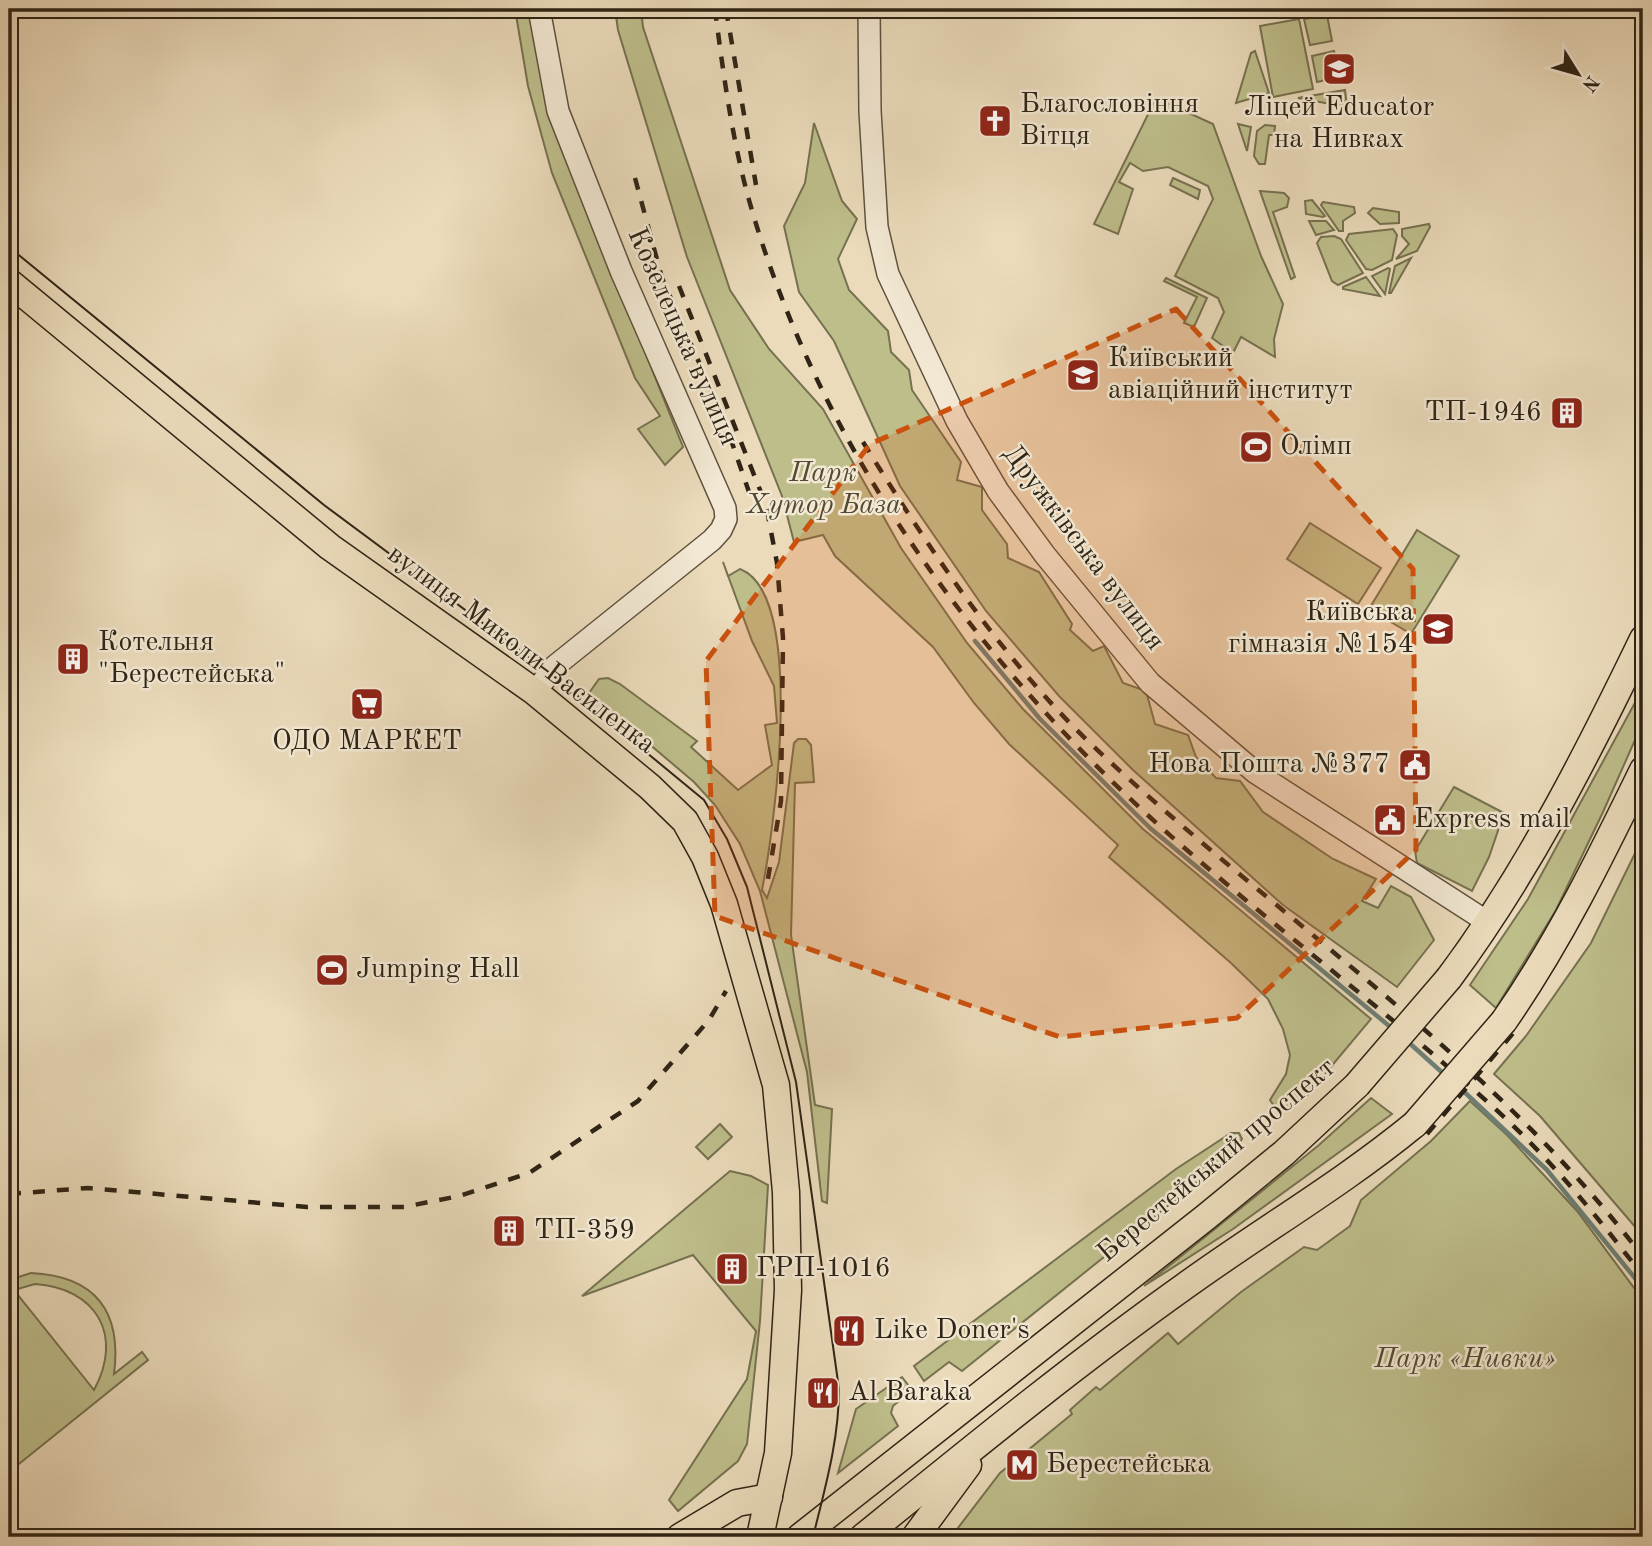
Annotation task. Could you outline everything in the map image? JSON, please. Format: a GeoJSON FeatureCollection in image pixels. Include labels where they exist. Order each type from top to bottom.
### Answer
{"type":"FeatureCollection","features":[{"type":"Feature","properties":{"kind":"main road","name":"вулиця Миколи Василенка"},"geometry":{"type":"LineString","coordinates":[[9,282],[330,547],[535,692],[650,786],[685,821],[705,857],[724,904],[776,1086],[786,1192],[788,1290],[778,1453],[760,1536]]}},
{"type":"Feature","properties":{"kind":"main road","name":"Берестейський проспект"},"geometry":{"type":"LineString","coordinates":[[800,1537],[1216,1209],[1283,1153],[1357,1085],[1448,978],[1489,923],[1571,782],[1643,639]]}},
{"type":"Feature","properties":{"kind":"main road"},"geometry":{"type":"LineString","coordinates":[[863,1537],[1081,1361],[1205,1272],[1361,1168],[1415,1124],[1504,1021],[1537,974],[1589,880],[1643,770]]}},
{"type":"Feature","properties":{"kind":"main road"},"geometry":{"type":"LineString","coordinates":[[915,1537],[1003,1423]]}},
{"type":"Feature","properties":{"kind":"main road"},"geometry":{"type":"LineString","coordinates":[[680,1537],[737,1503],[769,1497]]}},
{"type":"Feature","properties":{"kind":"street","name":"Козелецька вулиця"},"geometry":{"type":"LineString","coordinates":[[535,692],[555,666],[712,540],[726,519],[725,508],[621,271],[558,111],[538,9]]}},
{"type":"Feature","properties":{"kind":"street","name":"Дружківська вулиця"},"geometry":{"type":"LineString","coordinates":[[869,9],[870,111],[877,227],[888,274],[957,421],[998,491],[1054,566],[1150,683],[1256,773],[1489,923]]}},
{"type":"Feature","properties":{"kind":"highlighted area"},"geometry":{"type":"Polygon","coordinates":[[[1176,309],[1413,569],[1416,850],[1237,1018],[1060,1037],[715,916],[706,661],[870,444],[1176,309]]]}},
{"type":"Feature","properties":{"kind":"green space"},"geometry":{"type":"Polygon","coordinates":[[[515,9],[530,9],[555,127],[683,447],[665,465],[638,429],[660,416],[635,378],[552,173],[528,86],[515,9]]]}},
{"type":"Feature","properties":{"kind":"green space","name":"Парк Хутор База"},"geometry":{"type":"Polygon","coordinates":[[[615,9],[641,9],[643,27],[730,290],[769,349],[823,409],[901,548],[967,643],[1023,709],[1143,829],[1371,1019],[1304,1099],[1285,1110],[1276,1109],[1270,1100],[1286,1074],[1290,1055],[1283,1029],[1268,999],[1231,963],[1109,857],[1118,845],[1009,744],[974,703],[933,647],[835,556],[823,535],[794,542],[782,496],[687,257],[618,30],[615,9]]]}},
{"type":"Feature","properties":{"kind":"green space"},"geometry":{"type":"Polygon","coordinates":[[[1327,15],[1332,41],[1310,45],[1304,19],[1327,15]]]}},
{"type":"Feature","properties":{"kind":"green space"},"geometry":{"type":"Polygon","coordinates":[[[1299,19],[1313,89],[1273,97],[1260,26],[1299,19]]]}},
{"type":"Feature","properties":{"kind":"green space"},"geometry":{"type":"Polygon","coordinates":[[[1255,51],[1269,93],[1236,103],[1251,53],[1255,51]]]}},
{"type":"Feature","properties":{"kind":"green space"},"geometry":{"type":"Polygon","coordinates":[[[1334,51],[1340,77],[1317,82],[1312,56],[1334,51]]]}},
{"type":"Feature","properties":{"kind":"green space"},"geometry":{"type":"Polygon","coordinates":[[[1345,90],[1347,107],[1298,98],[1345,90]]]}},
{"type":"Feature","properties":{"kind":"green space"},"geometry":{"type":"Polygon","coordinates":[[[1156,98],[1213,124],[1261,256],[1283,304],[1274,339],[1275,357],[1241,337],[1233,353],[1212,338],[1224,312],[1218,298],[1175,276],[1213,199],[1208,186],[1168,167],[1143,171],[1130,163],[1119,182],[1133,189],[1118,234],[1094,224],[1156,98]]]}},
{"type":"Feature","properties":{"kind":"green space"},"geometry":{"type":"Polygon","coordinates":[[[814,123],[842,201],[857,219],[838,259],[849,290],[888,331],[891,352],[909,370],[912,390],[961,462],[957,480],[982,487],[982,510],[1007,544],[1008,558],[1039,572],[1072,624],[1070,630],[1093,651],[1104,646],[1123,683],[1146,691],[1155,724],[1188,735],[1196,757],[1216,778],[1240,781],[1263,812],[1333,859],[1376,879],[1362,901],[1378,908],[1391,886],[1411,897],[1434,940],[1397,987],[1283,905],[1133,770],[1059,696],[986,611],[900,486],[834,341],[799,292],[784,226],[805,183],[814,123]]]}},
{"type":"Feature","properties":{"kind":"green space"},"geometry":{"type":"Polygon","coordinates":[[[1238,124],[1251,127],[1247,151],[1238,124]]]}},
{"type":"Feature","properties":{"kind":"green space"},"geometry":{"type":"Polygon","coordinates":[[[1265,125],[1275,126],[1274,135],[1269,135],[1265,164],[1259,164],[1254,156],[1257,131],[1265,125]]]}},
{"type":"Feature","properties":{"kind":"green space"},"geometry":{"type":"Polygon","coordinates":[[[1173,178],[1200,190],[1198,199],[1170,185],[1173,178]]]}},
{"type":"Feature","properties":{"kind":"green space"},"geometry":{"type":"Polygon","coordinates":[[[1260,191],[1284,193],[1289,198],[1287,207],[1273,212],[1295,277],[1291,279],[1260,191]]]}},
{"type":"Feature","properties":{"kind":"green space"},"geometry":{"type":"Polygon","coordinates":[[[1312,200],[1325,216],[1306,214],[1305,201],[1312,200]]]}},
{"type":"Feature","properties":{"kind":"green space"},"geometry":{"type":"Polygon","coordinates":[[[1323,202],[1354,207],[1355,213],[1343,221],[1343,231],[1339,231],[1321,205],[1323,202]]]}},
{"type":"Feature","properties":{"kind":"green space"},"geometry":{"type":"Polygon","coordinates":[[[1373,208],[1399,212],[1399,223],[1380,224],[1368,213],[1373,208]]]}},
{"type":"Feature","properties":{"kind":"green space"},"geometry":{"type":"Polygon","coordinates":[[[1309,221],[1326,221],[1334,230],[1316,235],[1309,221]]]}},
{"type":"Feature","properties":{"kind":"green space"},"geometry":{"type":"Polygon","coordinates":[[[1429,224],[1430,227],[1417,251],[1396,259],[1409,244],[1402,236],[1402,229],[1429,224]]]}},
{"type":"Feature","properties":{"kind":"green space"},"geometry":{"type":"Polygon","coordinates":[[[1393,229],[1397,235],[1392,260],[1372,270],[1366,269],[1346,240],[1349,234],[1393,229]]]}},
{"type":"Feature","properties":{"kind":"green space"},"geometry":{"type":"Polygon","coordinates":[[[1334,236],[1341,239],[1363,273],[1338,285],[1332,281],[1317,243],[1321,237],[1334,236]]]}},
{"type":"Feature","properties":{"kind":"green space"},"geometry":{"type":"Polygon","coordinates":[[[1411,258],[1391,293],[1389,293],[1395,266],[1411,258]]]}},
{"type":"Feature","properties":{"kind":"green space"},"geometry":{"type":"Polygon","coordinates":[[[1390,269],[1385,294],[1372,276],[1390,269]]]}},
{"type":"Feature","properties":{"kind":"green space"},"geometry":{"type":"Polygon","coordinates":[[[1366,277],[1380,296],[1343,289],[1343,287],[1366,277]]]}},
{"type":"Feature","properties":{"kind":"green space"},"geometry":{"type":"Polygon","coordinates":[[[1166,278],[1207,298],[1194,327],[1184,323],[1197,297],[1164,281],[1166,278]]]}},
{"type":"Feature","properties":{"kind":"green space"},"geometry":{"type":"Polygon","coordinates":[[[1310,523],[1381,568],[1358,604],[1287,559],[1310,523]]]}},
{"type":"Feature","properties":{"kind":"green space"},"geometry":{"type":"Polygon","coordinates":[[[1417,530],[1459,556],[1411,634],[1369,609],[1417,530]]]}},
{"type":"Feature","properties":{"kind":"green space"},"geometry":{"type":"Polygon","coordinates":[[[740,569],[761,588],[773,622],[780,666],[778,769],[762,890],[767,898],[779,862],[794,743],[798,739],[806,739],[811,745],[814,782],[795,783],[791,935],[815,1105],[832,1109],[827,1203],[822,1201],[807,1072],[760,891],[740,844],[715,805],[694,782],[589,693],[599,679],[608,678],[620,684],[697,741],[691,747],[738,790],[772,765],[765,725],[777,723],[774,686],[752,641],[728,576],[740,569]]]}},
{"type":"Feature","properties":{"kind":"green space"},"geometry":{"type":"Polygon","coordinates":[[[1643,688],[1643,722],[1603,812],[1556,910],[1496,1008],[1470,985],[1528,899],[1643,688]]]}},
{"type":"Feature","properties":{"kind":"green space"},"geometry":{"type":"Polygon","coordinates":[[[1454,787],[1504,813],[1489,857],[1472,891],[1417,863],[1415,851],[1454,787]]]}},
{"type":"Feature","properties":{"kind":"green space"},"geometry":{"type":"Polygon","coordinates":[[[1643,837],[1643,1236],[1540,1116],[1494,1074],[1526,1036],[1591,943],[1643,837]]]}},
{"type":"Feature","properties":{"kind":"green space"},"geometry":{"type":"Polygon","coordinates":[[[1371,1098],[1392,1114],[1233,1229],[1144,1286],[1319,1145],[1371,1098]]]}},
{"type":"Feature","properties":{"kind":"green space","name":"Парк «Нивки»"},"geometry":{"type":"Polygon","coordinates":[[[1470,1101],[1507,1135],[1577,1211],[1643,1300],[1643,1537],[951,1537],[1000,1473],[1072,1414],[1070,1410],[1096,1387],[1100,1390],[1168,1333],[1178,1344],[1241,1292],[1304,1247],[1317,1250],[1350,1226],[1361,1200],[1431,1141],[1470,1101]]]}},
{"type":"Feature","properties":{"kind":"green space"},"geometry":{"type":"Polygon","coordinates":[[[720,1124],[732,1137],[708,1159],[696,1147],[720,1124]]]}},
{"type":"Feature","properties":{"kind":"green space"},"geometry":{"type":"Polygon","coordinates":[[[1231,1133],[1239,1133],[1242,1139],[1231,1155],[962,1371],[949,1362],[924,1381],[914,1366],[1176,1169],[1231,1133]]]}},
{"type":"Feature","properties":{"kind":"green space"},"geometry":{"type":"Polygon","coordinates":[[[730,1171],[751,1176],[768,1185],[760,1321],[747,1444],[738,1461],[678,1511],[669,1500],[747,1379],[756,1331],[693,1255],[582,1296],[730,1171]]]}},
{"type":"Feature","properties":{"kind":"green space"},"geometry":{"type":"Polygon","coordinates":[[[31,1273],[73,1281],[100,1301],[108,1316],[114,1332],[114,1374],[142,1352],[148,1360],[9,1472],[9,1280],[31,1273]],[[35,1284],[14,1290],[94,1390],[103,1370],[105,1333],[99,1318],[88,1305],[56,1287],[35,1284]]]}},
{"type":"Feature","properties":{"kind":"green space"},"geometry":{"type":"Polygon","coordinates":[[[902,1377],[912,1390],[893,1406],[891,1413],[898,1426],[838,1473],[856,1409],[902,1377]]]}},
{"type":"Feature","properties":{"kind":"waterway"},"geometry":{"type":"LineString","coordinates":[[975,641],[1040,719],[1150,828],[1394,1030]]}},
{"type":"Feature","properties":{"kind":"waterway"},"geometry":{"type":"LineString","coordinates":[[1406,1040],[1446,1076]]}},
{"type":"Feature","properties":{"kind":"waterway"},"geometry":{"type":"LineString","coordinates":[[1458,1086],[1547,1170],[1643,1288]]}},
{"type":"Feature","properties":{"kind":"tram line"},"geometry":{"type":"LineString","coordinates":[[9,247],[324,505],[550,673],[704,800],[727,839],[747,887],[796,1082],[839,1389],[834,1445],[813,1537]]}},
{"type":"Feature","properties":{"kind":"railway"},"geometry":{"type":"LineString","coordinates":[[715,9],[743,177],[780,294],[820,386],[867,473],[921,557],[981,637],[1046,713],[1115,784],[1188,851],[1455,1073],[1513,1125],[1572,1188],[1643,1276]]}},
{"type":"Feature","properties":{"kind":"railway"},"geometry":{"type":"LineString","coordinates":[[726,9],[756,185]]}},
{"type":"Feature","properties":{"kind":"railway"},"geometry":{"type":"LineString","coordinates":[[635,178],[662,278],[712,392]]}},
{"type":"Feature","properties":{"kind":"railway"},"geometry":{"type":"LineString","coordinates":[[679,286],[766,505],[777,563],[783,638],[781,801],[766,891]]}},
{"type":"Feature","properties":{"kind":"railway"},"geometry":{"type":"LineString","coordinates":[[730,437],[749,492]]}},
{"type":"Feature","properties":{"kind":"railway"},"geometry":{"type":"LineString","coordinates":[[863,442],[914,523],[969,602],[997,640],[1059,712],[1163,809],[1379,991],[1519,1117],[1583,1185],[1643,1257]]}},
{"type":"Feature","properties":{"kind":"railway"},"geometry":{"type":"LineString","coordinates":[[9,1194],[88,1188],[307,1207],[404,1207],[459,1196],[529,1173],[638,1101],[709,1020],[726,991]]}},
{"type":"Feature","properties":{"kind":"railway"},"geometry":{"type":"LineString","coordinates":[[1418,1127],[1507,1023]]}},
{"type":"Feature","properties":{"kind":"railway"},"geometry":{"type":"LineString","coordinates":[[1427,1134],[1515,1031]]}},
{"type":"Feature","properties":{"kind":"place","name":"Ліцей Educator на Нивках"},"geometry":{"type":"Point","coordinates":[1339,69]}},
{"type":"Feature","properties":{"kind":"place","name":"Благословіння Вітця"},"geometry":{"type":"Point","coordinates":[995,121]}},
{"type":"Feature","properties":{"kind":"place","name":"Київський авіаційний інститут"},"geometry":{"type":"Point","coordinates":[1083,375]}},
{"type":"Feature","properties":{"kind":"place","name":"ТП-1946"},"geometry":{"type":"Point","coordinates":[1567,413]}},
{"type":"Feature","properties":{"kind":"place","name":"Олімп"},"geometry":{"type":"Point","coordinates":[1256,447]}},
{"type":"Feature","properties":{"kind":"place","name":"Київська гімназія №154"},"geometry":{"type":"Point","coordinates":[1438,629]}},
{"type":"Feature","properties":{"kind":"place","name":"Котельня \"Берестейська\""},"geometry":{"type":"Point","coordinates":[73,659]}},
{"type":"Feature","properties":{"kind":"place","name":"ОДО МАРКЕТ"},"geometry":{"type":"Point","coordinates":[367,704]}},
{"type":"Feature","properties":{"kind":"place","name":"Нова Пошта №377"},"geometry":{"type":"Point","coordinates":[1415,765]}},
{"type":"Feature","properties":{"kind":"place","name":"Express mail"},"geometry":{"type":"Point","coordinates":[1390,820]}},
{"type":"Feature","properties":{"kind":"place","name":"Jumping Hall"},"geometry":{"type":"Point","coordinates":[332,970]}},
{"type":"Feature","properties":{"kind":"place","name":"ТП-359"},"geometry":{"type":"Point","coordinates":[509,1231]}},
{"type":"Feature","properties":{"kind":"place","name":"ГРП-1016"},"geometry":{"type":"Point","coordinates":[732,1269]}},
{"type":"Feature","properties":{"kind":"place","name":"Like Doner's"},"geometry":{"type":"Point","coordinates":[849,1331]}},
{"type":"Feature","properties":{"kind":"place","name":"Al Baraka"},"geometry":{"type":"Point","coordinates":[823,1393]}},
{"type":"Feature","properties":{"kind":"place","name":"Берестейська"},"geometry":{"type":"Point","coordinates":[1022,1465]}}]}
